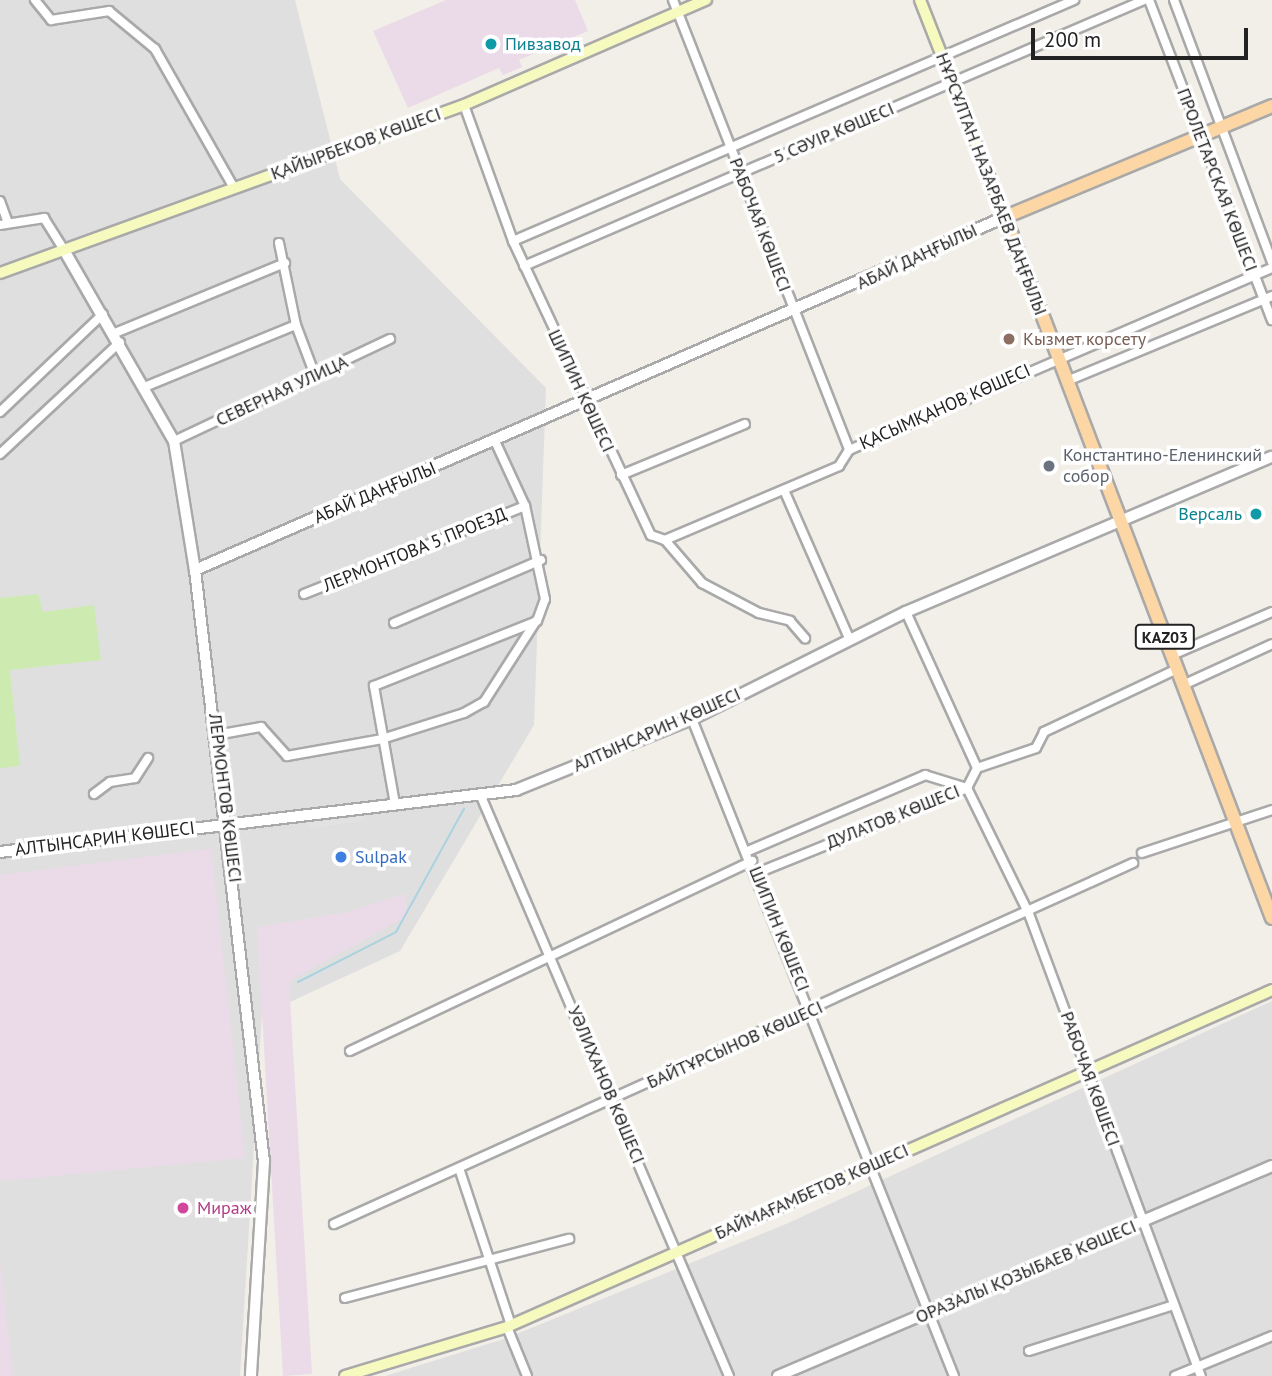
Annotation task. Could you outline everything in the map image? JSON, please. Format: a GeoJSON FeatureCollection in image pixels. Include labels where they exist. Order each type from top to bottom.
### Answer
{"type":"FeatureCollection","features":[{"type":"Feature","properties":{"kind":"main road","name":"ҚАЙЫРБЕКОВ КӨШЕСІ"},"geometry":{"type":"LineString","coordinates":[[0,273],[464,105],[706,0]]}},
{"type":"Feature","properties":{"kind":"main road","name":"НҰРСҰЛТАН НАЗАРБАЕВ ДАҢҒЫЛЫ"},"geometry":{"type":"LineString","coordinates":[[920,0],[1272,918]]}},
{"type":"Feature","properties":{"kind":"main road","name":"АБАЙ ДАҢҒЫЛЫ"},"geometry":{"type":"LineString","coordinates":[[1005,217],[1272,106]]}},
{"type":"Feature","properties":{"kind":"main road","name":"БАЙМАҒАМБЕТОВ КӨШЕСІ"},"geometry":{"type":"LineString","coordinates":[[345,1376],[509,1326],[1272,990]]}},
{"type":"Feature","properties":{"kind":"street"},"geometry":{"type":"LineString","coordinates":[[35,0],[51,20],[109,11],[155,49],[234,188]]}},
{"type":"Feature","properties":{"kind":"street","name":"РАБОЧАЯ КӨШЕСІ"},"geometry":{"type":"LineString","coordinates":[[673,0],[793,313],[849,450]]}},
{"type":"Feature","properties":{"kind":"street","name":"5 СӘУІР КӨШЕСІ"},"geometry":{"type":"LineString","coordinates":[[513,241],[1074,0]]}},
{"type":"Feature","properties":{"kind":"street","name":"5 СӘУІР КӨШЕСІ"},"geometry":{"type":"LineString","coordinates":[[524,266],[1147,0]]}},
{"type":"Feature","properties":{"kind":"street","name":"ПРОЛЕТАРСКАЯ КӨШЕСІ"},"geometry":{"type":"LineString","coordinates":[[1147,0],[1255,275],[1268,298],[1272,320]]}},
{"type":"Feature","properties":{"kind":"street","name":"ПРОЛЕТАРСКАЯ КӨШЕСІ"},"geometry":{"type":"LineString","coordinates":[[1174,0],[1272,262]]}},
{"type":"Feature","properties":{"kind":"street","name":"ШИПИН КӨШЕСІ"},"geometry":{"type":"LineString","coordinates":[[464,105],[513,241],[585,402],[651,535],[665,540],[702,583],[759,613],[790,621],[805,638]]}},
{"type":"Feature","properties":{"kind":"street"},"geometry":{"type":"LineString","coordinates":[[0,201],[4,224],[44,218],[64,250]]}},
{"type":"Feature","properties":{"kind":"street","name":"АБАЙ ДАҢҒЫЛЫ"},"geometry":{"type":"LineString","coordinates":[[195,570],[793,313],[1005,217]]}},
{"type":"Feature","properties":{"kind":"street"},"geometry":{"type":"LineString","coordinates":[[279,243],[296,326],[316,378]]}},
{"type":"Feature","properties":{"kind":"street","name":"ЛЕРМОНТОВ КӨШЕСІ"},"geometry":{"type":"LineString","coordinates":[[64,250],[147,386],[174,441],[195,570],[229,824],[264,1162],[251,1376]]}},
{"type":"Feature","properties":{"kind":"street"},"geometry":{"type":"LineString","coordinates":[[0,454],[117,338],[285,263]]}},
{"type":"Feature","properties":{"kind":"street","name":"ҚАСЫМҚАНОВ КӨШЕСІ"},"geometry":{"type":"LineString","coordinates":[[665,540],[839,466],[849,450],[1058,357],[1272,268]]}},
{"type":"Feature","properties":{"kind":"street"},"geometry":{"type":"LineString","coordinates":[[1067,381],[1268,298]]}},
{"type":"Feature","properties":{"kind":"street"},"geometry":{"type":"LineString","coordinates":[[0,412],[103,314]]}},
{"type":"Feature","properties":{"kind":"street"},"geometry":{"type":"LineString","coordinates":[[147,386],[296,326]]}},
{"type":"Feature","properties":{"kind":"street","name":"СЕВЕРНАЯ УЛИЦА"},"geometry":{"type":"LineString","coordinates":[[174,441],[316,378],[390,339]]}},
{"type":"Feature","properties":{"kind":"street"},"geometry":{"type":"LineString","coordinates":[[621,475],[745,424]]}},
{"type":"Feature","properties":{"kind":"street"},"geometry":{"type":"LineString","coordinates":[[216,735],[261,727],[287,756],[382,739],[484,702],[537,621],[545,599],[541,560],[525,506],[495,441]]}},
{"type":"Feature","properties":{"kind":"street","name":"АЛТЫНСАРИН КӨШЕСІ"},"geometry":{"type":"LineString","coordinates":[[0,852],[516,790],[692,719],[906,612],[1120,519],[1272,457]]}},
{"type":"Feature","properties":{"kind":"street"},"geometry":{"type":"LineString","coordinates":[[784,490],[850,640]]}},
{"type":"Feature","properties":{"kind":"street","name":"ЛЕРМОНТОВА 5 ПРОЕЗД"},"geometry":{"type":"LineString","coordinates":[[304,594],[525,506]]}},
{"type":"Feature","properties":{"kind":"street"},"geometry":{"type":"LineString","coordinates":[[394,623],[541,560]]}},
{"type":"Feature","properties":{"kind":"street"},"geometry":{"type":"LineString","coordinates":[[906,612],[975,771],[968,785]]}},
{"type":"Feature","properties":{"kind":"street"},"geometry":{"type":"LineString","coordinates":[[1172,655],[1272,612]]}},
{"type":"Feature","properties":{"kind":"street"},"geometry":{"type":"LineString","coordinates":[[395,804],[382,739],[378,682],[537,621]]}},
{"type":"Feature","properties":{"kind":"street"},"geometry":{"type":"LineString","coordinates":[[1183,685],[1272,644]]}},
{"type":"Feature","properties":{"kind":"street","name":"ДУЛАТОВ КӨШЕСІ"},"geometry":{"type":"LineString","coordinates":[[975,771],[1036,748],[1044,732],[1177,669]]}},
{"type":"Feature","properties":{"kind":"street","name":"ШИПИН КӨШЕСІ"},"geometry":{"type":"LineString","coordinates":[[692,719],[757,873],[954,1376]]}},
{"type":"Feature","properties":{"kind":"street"},"geometry":{"type":"LineString","coordinates":[[94,794],[110,782],[135,778],[148,758]]}},
{"type":"Feature","properties":{"kind":"street","name":"ДУЛАТОВ КӨШЕСІ"},"geometry":{"type":"LineString","coordinates":[[748,851],[925,775],[968,785]]}},
{"type":"Feature","properties":{"kind":"street","name":"РАБОЧАЯ КӨШЕСІ"},"geometry":{"type":"LineString","coordinates":[[968,785],[1029,914],[1200,1376]]}},
{"type":"Feature","properties":{"kind":"street","name":"ДУЛАТОВ КӨШЕСІ"},"geometry":{"type":"LineString","coordinates":[[757,873],[968,785]]}},
{"type":"Feature","properties":{"kind":"street","name":"УӘЛИХАНОВ КӨШЕСІ"},"geometry":{"type":"LineString","coordinates":[[480,794],[729,1376]]}},
{"type":"Feature","properties":{"kind":"street"},"geometry":{"type":"LineString","coordinates":[[1142,853],[1237,825],[1272,810]]}},
{"type":"Feature","properties":{"kind":"street"},"geometry":{"type":"LineString","coordinates":[[350,1051],[752,861]]}},
{"type":"Feature","properties":{"kind":"street","name":"БАЙТҰРСЫНОВ КӨШЕСІ"},"geometry":{"type":"LineString","coordinates":[[334,1224],[1029,914],[1133,863]]}},
{"type":"Feature","properties":{"kind":"street","name":"ОРАЗАЛЫ ҚОЗЫБАЕВ КӨШЕСІ"},"geometry":{"type":"LineString","coordinates":[[778,1376],[1272,1166]]}},
{"type":"Feature","properties":{"kind":"street"},"geometry":{"type":"LineString","coordinates":[[459,1168],[527,1376]]}},
{"type":"Feature","properties":{"kind":"street"},"geometry":{"type":"LineString","coordinates":[[345,1297],[490,1262],[569,1239]]}},
{"type":"Feature","properties":{"kind":"street"},"geometry":{"type":"LineString","coordinates":[[1029,1351],[1174,1305]]}},
{"type":"Feature","properties":{"kind":"street"},"geometry":{"type":"LineString","coordinates":[[1175,1376],[1272,1336]]}},
{"type":"Feature","properties":{"kind":"shaded area"},"geometry":{"type":"Polygon","coordinates":[[[0,0],[295,0],[340,179],[546,388],[534,725],[400,951],[262,1015],[240,1376],[0,1376],[0,0]]]}},
{"type":"Feature","properties":{"kind":"shaded area"},"geometry":{"type":"Polygon","coordinates":[[[446,0],[575,0],[588,31],[519,60],[522,67],[503,75],[499,68],[408,108],[373,31],[446,0]]]}},
{"type":"Feature","properties":{"kind":"shaded area"},"geometry":{"type":"Polygon","coordinates":[[[363,814],[364,821],[310,829],[309,822],[363,814]]]}},
{"type":"Feature","properties":{"kind":"shaded area"},"geometry":{"type":"Polygon","coordinates":[[[211,849],[245,1158],[0,1181],[0,875],[211,849]]]}},
{"type":"Feature","properties":{"kind":"shaded area"},"geometry":{"type":"Polygon","coordinates":[[[405,894],[407,916],[289,981],[312,1374],[283,1376],[257,927],[347,912],[405,894]]]}},
{"type":"Feature","properties":{"kind":"shaded area"},"geometry":{"type":"Polygon","coordinates":[[[1272,1001],[1272,1376],[385,1376],[507,1338],[786,1224],[1272,1001]]]}},
{"type":"Feature","properties":{"kind":"shaded area"},"geometry":{"type":"Polygon","coordinates":[[[0,1264],[13,1376],[0,1376],[0,1264]]]}},
{"type":"Feature","properties":{"kind":"green space"},"geometry":{"type":"Polygon","coordinates":[[[38,594],[43,612],[94,605],[101,660],[10,670],[20,766],[0,768],[0,598],[38,594]]]}},
{"type":"Feature","properties":{"kind":"waterway"},"geometry":{"type":"LineString","coordinates":[[298,982],[396,932],[464,809]]}},
{"type":"Feature","properties":{"kind":"place","name":"Пивзавод"},"geometry":{"type":"Point","coordinates":[491,44]}},
{"type":"Feature","properties":{"kind":"place","name":"Кызмет корсету"},"geometry":{"type":"Point","coordinates":[1009,339]}},
{"type":"Feature","properties":{"kind":"place","name":"Константино-Еленинский собор"},"geometry":{"type":"Point","coordinates":[1049,466]}},
{"type":"Feature","properties":{"kind":"place","name":"Версаль"},"geometry":{"type":"Point","coordinates":[1256,514]}},
{"type":"Feature","properties":{"kind":"place","name":"Sulpak"},"geometry":{"type":"Point","coordinates":[341,857]}},
{"type":"Feature","properties":{"kind":"place","name":"Мираж"},"geometry":{"type":"Point","coordinates":[183,1208]}}]}
